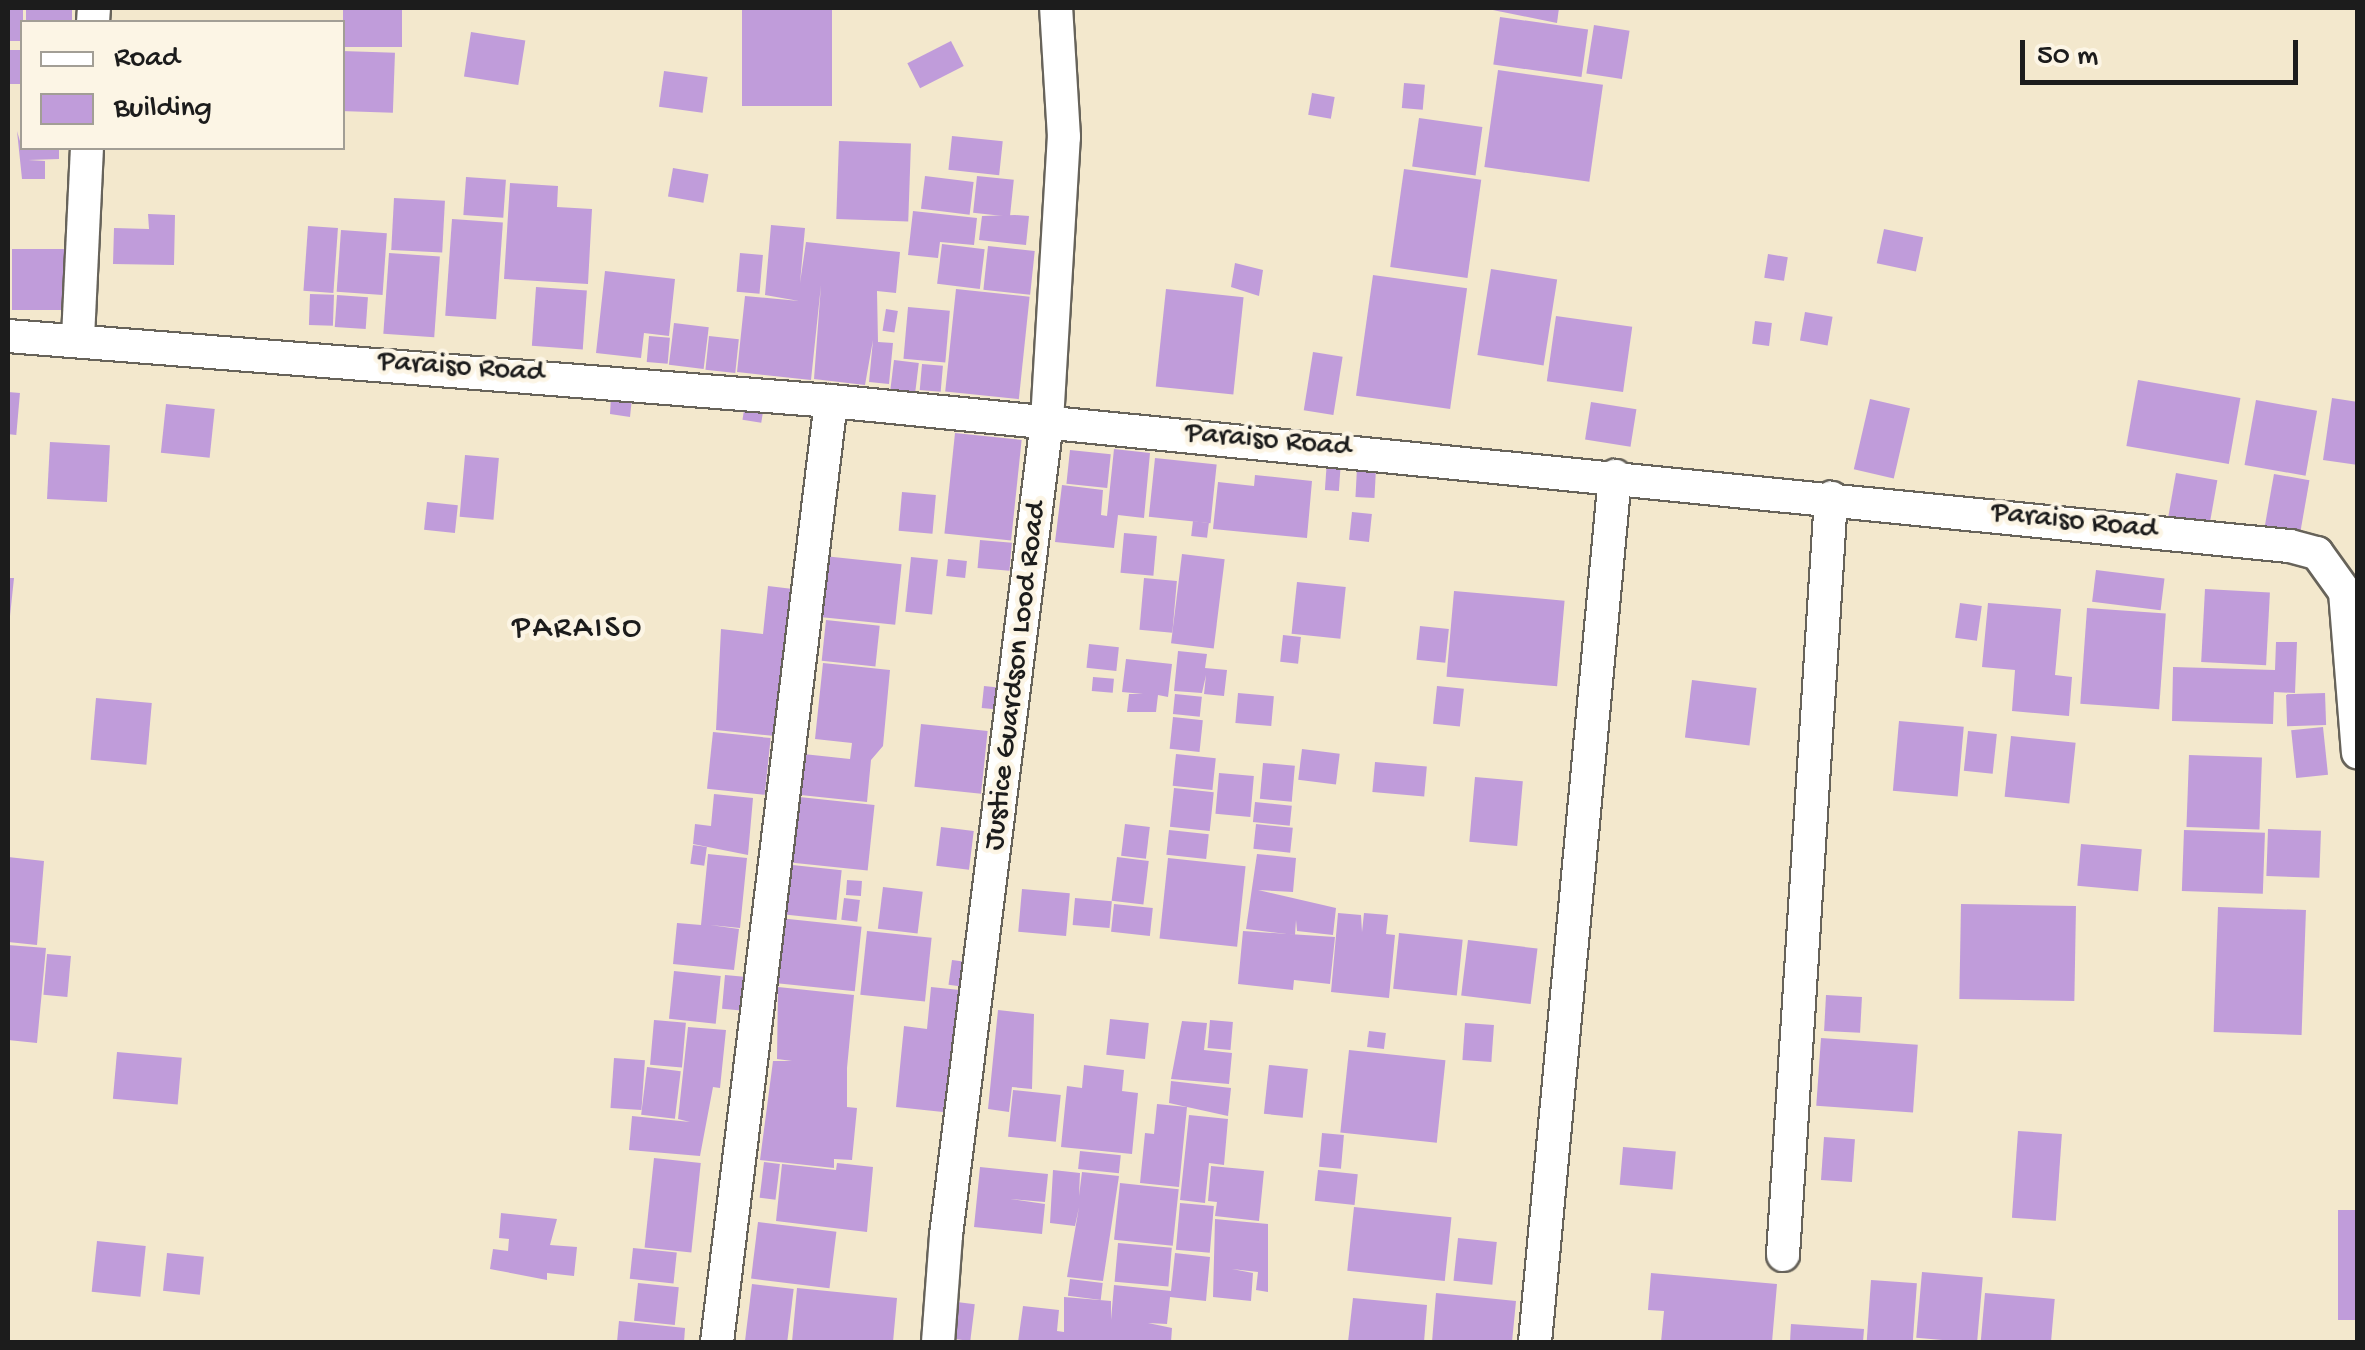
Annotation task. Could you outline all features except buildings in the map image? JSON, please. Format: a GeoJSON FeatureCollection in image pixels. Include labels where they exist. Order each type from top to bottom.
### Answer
{"type":"FeatureCollection","features":[{"type":"Feature","properties":{"kind":"street","name":"Justice Guardson Lood Road"},"geometry":{"type":"LineString","coordinates":[[938,1342],[946,1235],[1047,421],[1064,137],[1056,8]]}},
{"type":"Feature","properties":{"kind":"street"},"geometry":{"type":"LineString","coordinates":[[78,338],[87,150]]}},
{"type":"Feature","properties":{"kind":"street","name":"Paraiso Road"},"geometry":{"type":"LineString","coordinates":[[8,336],[78,338],[1047,421],[1830,498],[2317,553],[2345,592],[2358,752]]}},
{"type":"Feature","properties":{"kind":"street"},"geometry":{"type":"LineString","coordinates":[[717,1342],[831,401]]}},
{"type":"Feature","properties":{"kind":"street"},"geometry":{"type":"LineString","coordinates":[[1535,1342],[1615,476]]}},
{"type":"Feature","properties":{"kind":"street"},"geometry":{"type":"LineString","coordinates":[[1782,1255],[1830,498]]}},
{"type":"Feature","properties":{"kind":"district","name":"PARAISO"},"geometry":{"type":"Point","coordinates":[578,629]}}]}
